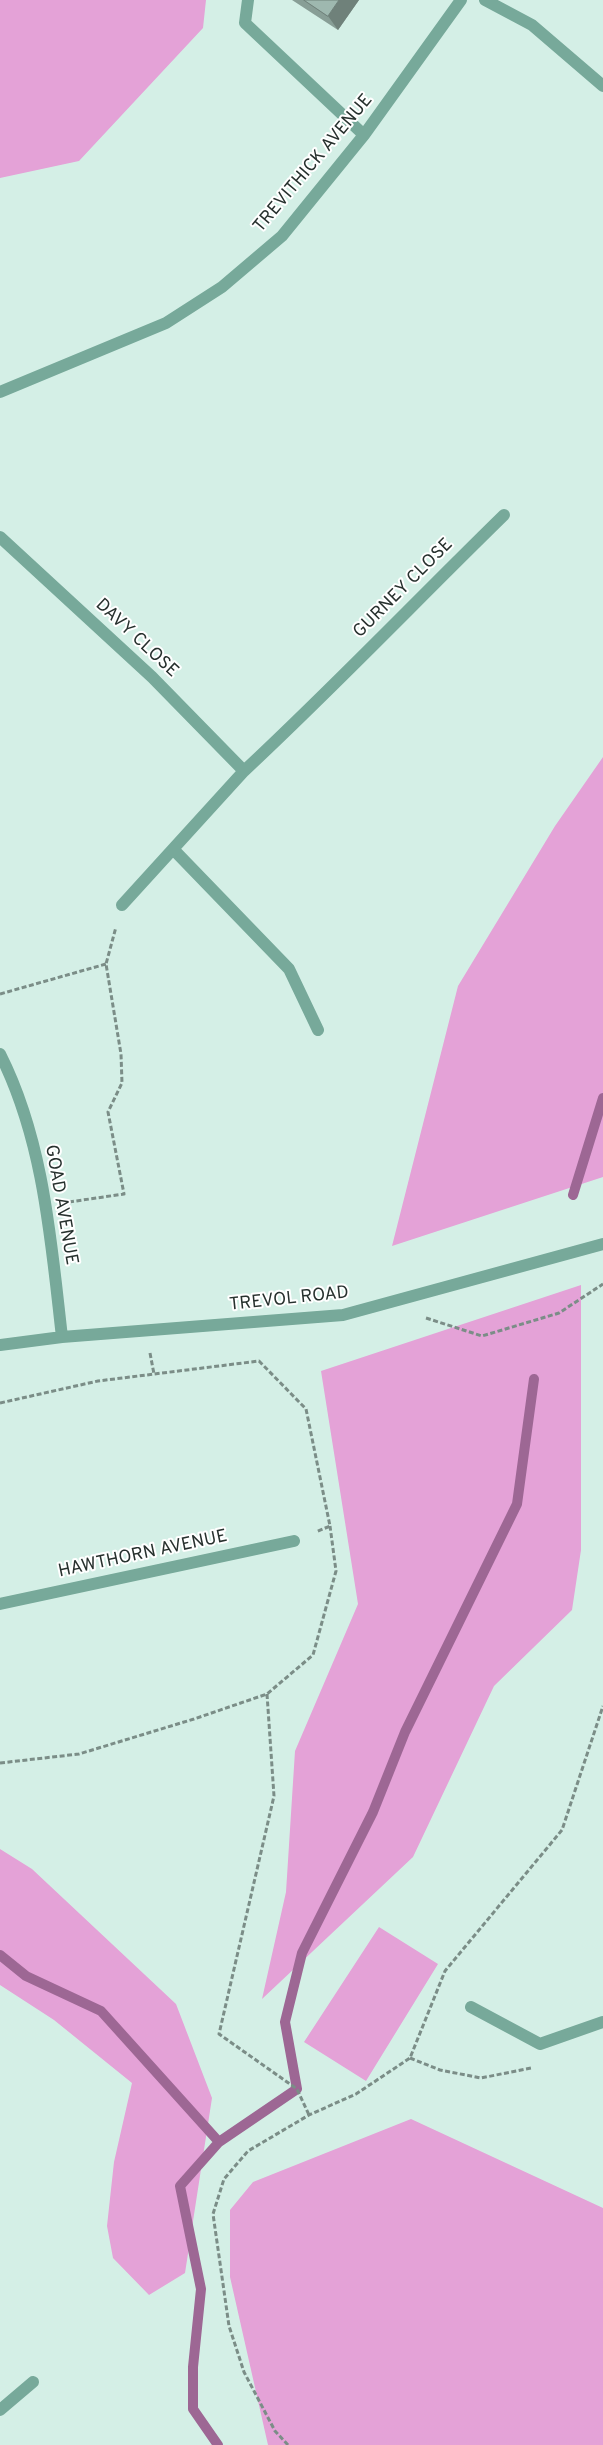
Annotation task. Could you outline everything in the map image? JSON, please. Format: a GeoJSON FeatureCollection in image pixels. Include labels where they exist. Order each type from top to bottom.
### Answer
{"type":"FeatureCollection","features":[{"type":"Feature","properties":{"kind":"street"},"geometry":{"type":"LineString","coordinates":[[248,0],[245,23],[364,135]]}},
{"type":"Feature","properties":{"kind":"street","name":"TREVITHICK AVENUE"},"geometry":{"type":"LineString","coordinates":[[0,392],[166,323],[222,287],[282,236],[364,135],[461,0]]}},
{"type":"Feature","properties":{"kind":"street"},"geometry":{"type":"LineString","coordinates":[[485,0],[532,25],[603,86]]}},
{"type":"Feature","properties":{"kind":"street","name":"GURNEY CLOSE"},"geometry":{"type":"LineString","coordinates":[[244,771],[330,690],[364,652],[504,515]]}},
{"type":"Feature","properties":{"kind":"street","name":"DAVY CLOSE"},"geometry":{"type":"LineString","coordinates":[[0,537],[152,677],[244,771]]}},
{"type":"Feature","properties":{"kind":"street"},"geometry":{"type":"LineString","coordinates":[[122,904],[244,771]]}},
{"type":"Feature","properties":{"kind":"street"},"geometry":{"type":"LineString","coordinates":[[172,849],[289,970],[318,1030]]}},
{"type":"Feature","properties":{"kind":"street","name":"GOAD AVENUE"},"geometry":{"type":"LineString","coordinates":[[0,1054],[11,1076],[39,1166],[46,1206],[62,1337]]}},
{"type":"Feature","properties":{"kind":"street","name":"TREVOL ROAD"},"geometry":{"type":"LineString","coordinates":[[0,1345],[62,1337],[343,1315],[603,1244]]}},
{"type":"Feature","properties":{"kind":"street","name":"HAWTHORN AVENUE"},"geometry":{"type":"LineString","coordinates":[[0,1604],[294,1541]]}},
{"type":"Feature","properties":{"kind":"street"},"geometry":{"type":"LineString","coordinates":[[471,2007],[540,2044],[603,2022]]}},
{"type":"Feature","properties":{"kind":"street"},"geometry":{"type":"LineString","coordinates":[[0,2410],[34,2382]]}},
{"type":"Feature","properties":{"kind":"path"},"geometry":{"type":"LineString","coordinates":[[46,1206],[124,1194],[108,1112],[122,1083],[121,1054],[106,964],[122,904]]}},
{"type":"Feature","properties":{"kind":"path"},"geometry":{"type":"LineString","coordinates":[[0,994],[106,964]]}},
{"type":"Feature","properties":{"kind":"path"},"geometry":{"type":"LineString","coordinates":[[408,1297],[427,1319],[482,1336],[560,1313],[603,1284]]}},
{"type":"Feature","properties":{"kind":"path"},"geometry":{"type":"LineString","coordinates":[[0,1402],[98,1381],[259,1361],[306,1409],[330,1523],[336,1571],[313,1655],[267,1694],[194,1719],[78,1754],[0,1763]]}},
{"type":"Feature","properties":{"kind":"path"},"geometry":{"type":"LineString","coordinates":[[294,1541],[330,1526],[330,1523]]}},
{"type":"Feature","properties":{"kind":"path"},"geometry":{"type":"LineString","coordinates":[[267,1694],[274,1796],[220,2034],[297,2089],[309,2115]]}},
{"type":"Feature","properties":{"kind":"path"},"geometry":{"type":"LineString","coordinates":[[288,2445],[275,2431],[244,2372],[229,2326],[213,2214],[224,2179],[248,2151],[309,2115],[356,2094],[410,2058],[445,1971],[562,1830],[603,1706]]}},
{"type":"Feature","properties":{"kind":"path"},"geometry":{"type":"LineString","coordinates":[[410,2058],[440,2070],[481,2078],[541,2066],[540,2044]]}},
{"type":"Feature","properties":{"kind":"shaded area"},"geometry":{"type":"Polygon","coordinates":[[[0,0],[206,0],[203,28],[79,161],[0,178],[0,0]]]}},
{"type":"Feature","properties":{"kind":"shaded area"},"geometry":{"type":"Polygon","coordinates":[[[603,757],[603,1177],[392,1246],[458,986],[555,826],[603,757]]]}},
{"type":"Feature","properties":{"kind":"shaded area"},"geometry":{"type":"Polygon","coordinates":[[[581,1285],[581,1550],[572,1610],[494,1686],[413,1857],[262,1999],[286,1892],[295,1751],[358,1604],[321,1371],[581,1285]]]}},
{"type":"Feature","properties":{"kind":"shaded area"},"geometry":{"type":"Polygon","coordinates":[[[0,1849],[32,1869],[176,2004],[212,2098],[185,2273],[149,2295],[113,2258],[107,2226],[114,2162],[132,2083],[54,2020],[0,1985],[0,1849]]]}},
{"type":"Feature","properties":{"kind":"shaded area"},"geometry":{"type":"Polygon","coordinates":[[[379,1927],[438,1964],[366,2081],[304,2042],[379,1927]]]}},
{"type":"Feature","properties":{"kind":"shaded area"},"geometry":{"type":"Polygon","coordinates":[[[411,2119],[603,2208],[603,2445],[268,2445],[230,2277],[230,2210],[253,2182],[411,2119]]]}},
{"type":"Feature","properties":{"kind":"building"},"geometry":{"type":"Polygon","coordinates":[[[304,0],[339,0],[328,16],[304,0]]]}},
{"type":"Feature","properties":{"kind":"waterway"},"geometry":{"type":"LineString","coordinates":[[573,1195],[603,1098]]}},
{"type":"Feature","properties":{"kind":"waterway"},"geometry":{"type":"LineString","coordinates":[[219,2142],[297,2089],[285,2022],[302,1953],[373,1812],[405,1732],[517,1504],[534,1379]]}},
{"type":"Feature","properties":{"kind":"waterway"},"geometry":{"type":"LineString","coordinates":[[0,1955],[26,1976],[101,2011],[219,2142],[180,2186],[201,2289],[193,2367],[193,2409],[218,2445]]}}]}
